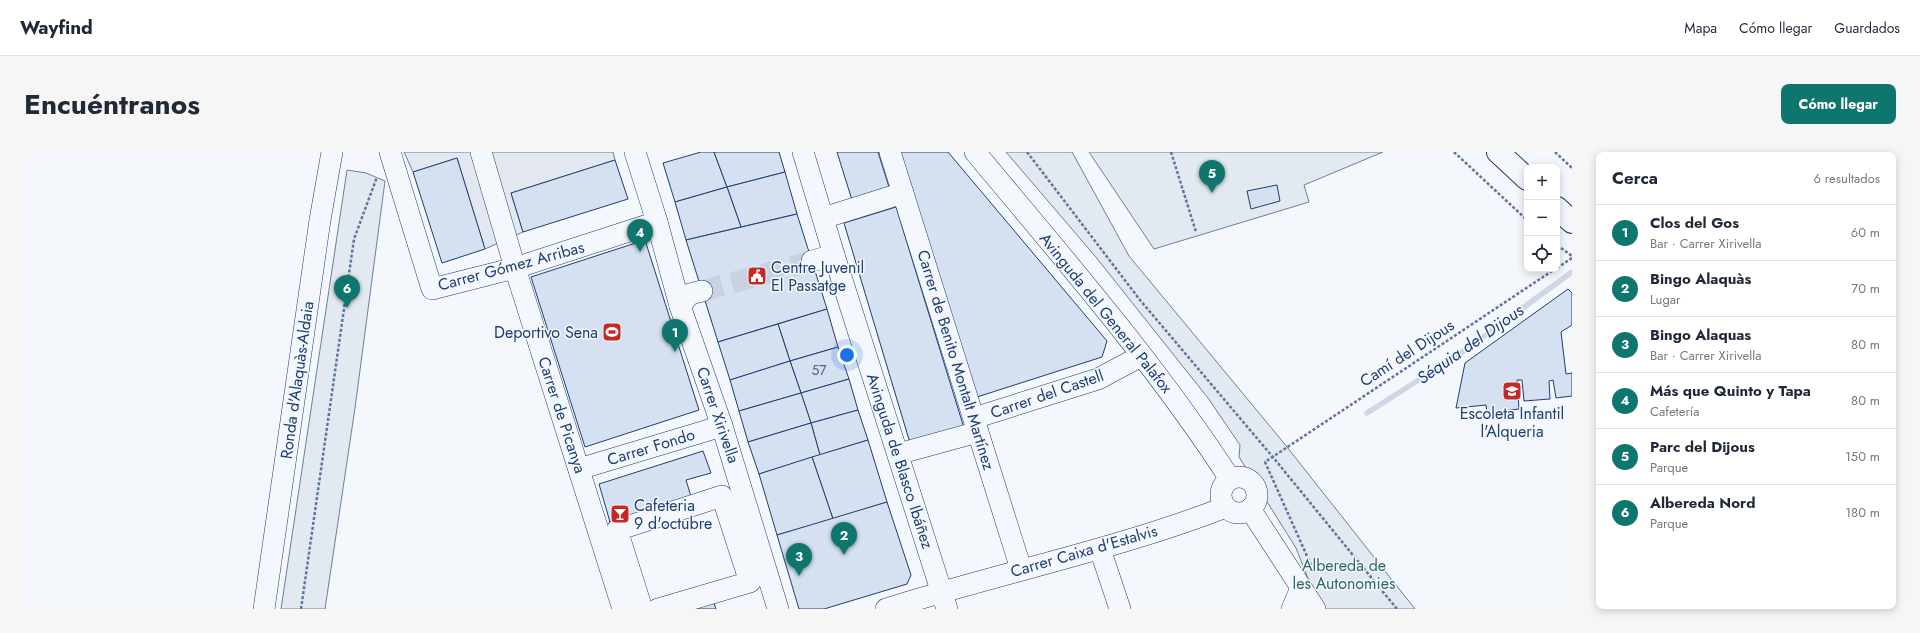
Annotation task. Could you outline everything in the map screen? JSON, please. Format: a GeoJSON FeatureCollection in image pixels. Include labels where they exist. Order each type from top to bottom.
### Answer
{"type":"FeatureCollection","features":[{"type":"Feature","properties":{"kind":"main road"},"geometry":{"type":"LineString","coordinates":[[1498,152],[1524,176]]}},
{"type":"Feature","properties":{"kind":"main road"},"geometry":{"type":"LineString","coordinates":[[1560,211],[1572,222]]}},
{"type":"Feature","properties":{"kind":"street","name":"Ronda d'Alaquàs-Aldaia"},"geometry":{"type":"LineString","coordinates":[[264,609],[320,220],[332,152]]}},
{"type":"Feature","properties":{"kind":"street","name":"Carrer de Picanya"},"geometry":{"type":"LineString","coordinates":[[481,152],[515,268],[623,609]]}},
{"type":"Feature","properties":{"kind":"street","name":"Carrer Xirivella"},"geometry":{"type":"LineString","coordinates":[[635,152],[658,222],[680,306],[722,426],[778,609]]}},
{"type":"Feature","properties":{"kind":"street","name":"Avinguda de Blasco Ibáñez"},"geometry":{"type":"LineString","coordinates":[[803,152],[834,255],[944,600]]}},
{"type":"Feature","properties":{"kind":"street","name":"Carrer de Benito Montalt Martínez"},"geometry":{"type":"LineString","coordinates":[[890,152],[1021,569]]}},
{"type":"Feature","properties":{"kind":"street","name":"Avinguda del General Palafox"},"geometry":{"type":"LineString","coordinates":[[975,152],[1113,318],[1201,434],[1230,479]]}},
{"type":"Feature","properties":{"kind":"street","name":"Carrer Gómez Arribas"},"geometry":{"type":"LineString","coordinates":[[391,156],[432,290],[515,268],[658,222]]}},
{"type":"Feature","properties":{"kind":"street"},"geometry":{"type":"LineString","coordinates":[[823,218],[903,193]]}},
{"type":"Feature","properties":{"kind":"street"},"geometry":{"type":"LineString","coordinates":[[812,261],[834,255]]}},
{"type":"Feature","properties":{"kind":"street"},"geometry":{"type":"LineString","coordinates":[[680,306],[690,294],[702,291]]}},
{"type":"Feature","properties":{"kind":"street","name":"Carrer del Castell"},"geometry":{"type":"LineString","coordinates":[[898,454],[1098,379],[1141,356]]}},
{"type":"Feature","properties":{"kind":"street","name":"Carrer Fondo"},"geometry":{"type":"LineString","coordinates":[[579,469],[722,426]]}},
{"type":"Feature","properties":{"kind":"street"},"geometry":{"type":"LineString","coordinates":[[1244,477],[1252,483],[1257,496],[1254,505],[1238,513],[1226,507],[1221,500],[1221,492],[1224,484],[1230,479],[1244,477]]}},
{"type":"Feature","properties":{"kind":"street"},"geometry":{"type":"LineString","coordinates":[[642,609],[617,530],[722,496],[750,582],[658,609]]}},
{"type":"Feature","properties":{"kind":"street","name":"Carrer Caixa d'Estalvis"},"geometry":{"type":"LineString","coordinates":[[886,609],[944,600],[1021,569],[1100,549],[1198,518],[1226,507]]}},
{"type":"Feature","properties":{"kind":"street"},"geometry":{"type":"LineString","coordinates":[[1250,508],[1315,609]]}},
{"type":"Feature","properties":{"kind":"street"},"geometry":{"type":"LineString","coordinates":[[1100,549],[1120,609]]}},
{"type":"Feature","properties":{"kind":"street"},"geometry":{"type":"LineString","coordinates":[[1292,609],[1301,588]]}},
{"type":"Feature","properties":{"kind":"path"},"geometry":{"type":"LineString","coordinates":[[1027,152],[1140,300],[1272,456],[1398,609]]}},
{"type":"Feature","properties":{"kind":"path"},"geometry":{"type":"LineString","coordinates":[[1171,152],[1196,232]]}},
{"type":"Feature","properties":{"kind":"path"},"geometry":{"type":"LineString","coordinates":[[1454,152],[1524,217]]}},
{"type":"Feature","properties":{"kind":"path"},"geometry":{"type":"LineString","coordinates":[[1554,152],[1572,168]]}},
{"type":"Feature","properties":{"kind":"path"},"geometry":{"type":"LineString","coordinates":[[301,609],[354,239],[378,174],[391,156]]}},
{"type":"Feature","properties":{"kind":"path"},"geometry":{"type":"LineString","coordinates":[[1560,247],[1572,257]]}},
{"type":"Feature","properties":{"kind":"path","name":"Camí del Dijous"},"geometry":{"type":"LineString","coordinates":[[1560,265],[1572,257]]}},
{"type":"Feature","properties":{"kind":"path","name":"Camí del Dijous"},"geometry":{"type":"LineString","coordinates":[[1272,456],[1550,272]]}},
{"type":"Feature","properties":{"kind":"path"},"geometry":{"type":"LineString","coordinates":[[1272,456],[1265,462],[1312,566]]}},
{"type":"Feature","properties":{"kind":"green space","name":"Albereda de les Autonomies"},"geometry":{"type":"Polygon","coordinates":[[[1006,152],[1072,152],[1129,256],[1283,442],[1415,609],[1320,609],[1296,548],[1239,457],[1240,445],[1208,398],[1095,256],[1006,152]]]}},
{"type":"Feature","properties":{"kind":"green space"},"geometry":{"type":"Polygon","coordinates":[[[1089,152],[1383,152],[1304,185],[1309,202],[1154,249],[1089,152]]]}},
{"type":"Feature","properties":{"kind":"green space"},"geometry":{"type":"Polygon","coordinates":[[[347,170],[366,173],[385,181],[355,408],[325,609],[281,609],[347,170]]]}},
{"type":"Feature","properties":{"kind":"shaded area"},"geometry":{"type":"Polygon","coordinates":[[[404,152],[613,152],[615,160],[511,193],[523,232],[485,249],[457,158],[413,172],[404,152]]]}},
{"type":"Feature","properties":{"kind":"building"},"geometry":{"type":"Polygon","coordinates":[[[701,152],[714,152],[727,187],[675,202],[663,163],[701,152]]]}},
{"type":"Feature","properties":{"kind":"building"},"geometry":{"type":"Polygon","coordinates":[[[714,152],[779,152],[785,172],[727,187],[714,152]]]}},
{"type":"Feature","properties":{"kind":"building"},"geometry":{"type":"Polygon","coordinates":[[[837,152],[878,152],[889,187],[852,200],[837,152]]]}},
{"type":"Feature","properties":{"kind":"building"},"geometry":{"type":"Polygon","coordinates":[[[898,152],[948,152],[1107,341],[1102,357],[977,397],[898,152]]]}},
{"type":"Feature","properties":{"kind":"building"},"geometry":{"type":"Polygon","coordinates":[[[457,158],[485,249],[442,263],[413,172],[457,158]]]}},
{"type":"Feature","properties":{"kind":"building"},"geometry":{"type":"Polygon","coordinates":[[[615,160],[628,199],[523,232],[511,193],[615,160]]]}},
{"type":"Feature","properties":{"kind":"building"},"geometry":{"type":"Polygon","coordinates":[[[785,172],[797,214],[741,227],[727,187],[785,172]]]}},
{"type":"Feature","properties":{"kind":"building"},"geometry":{"type":"Polygon","coordinates":[[[1277,185],[1280,201],[1251,209],[1247,191],[1277,185]]]}},
{"type":"Feature","properties":{"kind":"building"},"geometry":{"type":"Polygon","coordinates":[[[727,187],[741,227],[686,240],[675,202],[727,187]]]}},
{"type":"Feature","properties":{"kind":"building"},"geometry":{"type":"Polygon","coordinates":[[[896,207],[964,428],[910,443],[844,223],[896,207]]]}},
{"type":"Feature","properties":{"kind":"building","name":"Centre Juvenil El Passatge"},"geometry":{"type":"Polygon","coordinates":[[[797,214],[827,309],[718,342],[686,240],[797,214]]]}},
{"type":"Feature","properties":{"kind":"building"},"geometry":{"type":"Polygon","coordinates":[[[645,240],[699,410],[585,447],[531,277],[645,240]]]}},
{"type":"Feature","properties":{"kind":"building"},"geometry":{"type":"Polygon","coordinates":[[[1568,289],[1572,293],[1572,325],[1561,332],[1566,374],[1572,373],[1572,396],[1556,398],[1553,380],[1549,381],[1550,399],[1524,401],[1522,380],[1517,380],[1519,409],[1487,413],[1486,405],[1456,408],[1465,363],[1568,289]]]}},
{"type":"Feature","properties":{"kind":"building"},"geometry":{"type":"Polygon","coordinates":[[[827,309],[838,347],[790,361],[778,324],[827,309]]]}},
{"type":"Feature","properties":{"kind":"building"},"geometry":{"type":"Polygon","coordinates":[[[778,324],[790,361],[730,380],[718,342],[778,324]]]}},
{"type":"Feature","properties":{"kind":"building"},"geometry":{"type":"Polygon","coordinates":[[[838,347],[849,379],[801,393],[790,361],[838,347]]]}},
{"type":"Feature","properties":{"kind":"building"},"geometry":{"type":"Polygon","coordinates":[[[790,361],[801,393],[739,411],[730,380],[790,361]]]}},
{"type":"Feature","properties":{"kind":"building"},"geometry":{"type":"Polygon","coordinates":[[[849,379],[858,410],[811,423],[801,393],[849,379]]]}},
{"type":"Feature","properties":{"kind":"building"},"geometry":{"type":"Polygon","coordinates":[[[801,393],[811,423],[748,442],[739,411],[801,393]]]}},
{"type":"Feature","properties":{"kind":"building"},"geometry":{"type":"Polygon","coordinates":[[[858,410],[868,440],[820,455],[811,423],[858,410]]]}},
{"type":"Feature","properties":{"kind":"building"},"geometry":{"type":"Polygon","coordinates":[[[811,423],[820,455],[759,474],[748,442],[811,423]]]}},
{"type":"Feature","properties":{"kind":"building"},"geometry":{"type":"Polygon","coordinates":[[[868,440],[887,502],[833,519],[812,457],[868,440]]]}},
{"type":"Feature","properties":{"kind":"building"},"geometry":{"type":"Polygon","coordinates":[[[703,451],[711,473],[686,480],[693,503],[612,529],[599,484],[703,451]]]}},
{"type":"Feature","properties":{"kind":"building"},"geometry":{"type":"Polygon","coordinates":[[[812,457],[833,519],[777,535],[759,474],[812,457]]]}},
{"type":"Feature","properties":{"kind":"building"},"geometry":{"type":"Polygon","coordinates":[[[887,502],[911,575],[907,584],[824,609],[799,609],[777,535],[887,502]]]}},
{"type":"Feature","properties":{"kind":"building"},"geometry":{"type":"Polygon","coordinates":[[[711,595],[716,609],[667,609],[711,595]]]}},
{"type":"Feature","properties":{"kind":"waterway","name":"Séquia del Dijous"},"geometry":{"type":"LineString","coordinates":[[1367,413],[1461,353],[1572,272]]}},
{"type":"Feature","properties":{"kind":"tunnel"},"geometry":{"type":"LineString","coordinates":[[702,291],[812,261]]}},
{"type":"Feature","properties":{"kind":"place","name":"Parc del Dijous"},"geometry":{"type":"Point","coordinates":[1212,193]}},
{"type":"Feature","properties":{"kind":"place","name":"Más que Quinto y Tapa"},"geometry":{"type":"Point","coordinates":[640,252]}},
{"type":"Feature","properties":{"kind":"place","name":"Centre Juvenil El Passatge"},"geometry":{"type":"Point","coordinates":[757,276]}},
{"type":"Feature","properties":{"kind":"place","name":"Albereda Nord"},"geometry":{"type":"Point","coordinates":[347,308]}},
{"type":"Feature","properties":{"kind":"place","name":"Deportivo Sena"},"geometry":{"type":"Point","coordinates":[612,332]}},
{"type":"Feature","properties":{"kind":"place","name":"Clos del Gos"},"geometry":{"type":"Point","coordinates":[675,352]}},
{"type":"Feature","properties":{"kind":"place","name":"Escoleta Infantil l'Alqueria"},"geometry":{"type":"Point","coordinates":[1512,391]}},
{"type":"Feature","properties":{"kind":"place","name":"Cafeteria 9 d'octubre"},"geometry":{"type":"Point","coordinates":[620,514]}},
{"type":"Feature","properties":{"kind":"place","name":"Bingo Alaquàs"},"geometry":{"type":"Point","coordinates":[844,555]}},
{"type":"Feature","properties":{"kind":"place","name":"Bingo Alaquas"},"geometry":{"type":"Point","coordinates":[799,576]}}]}
